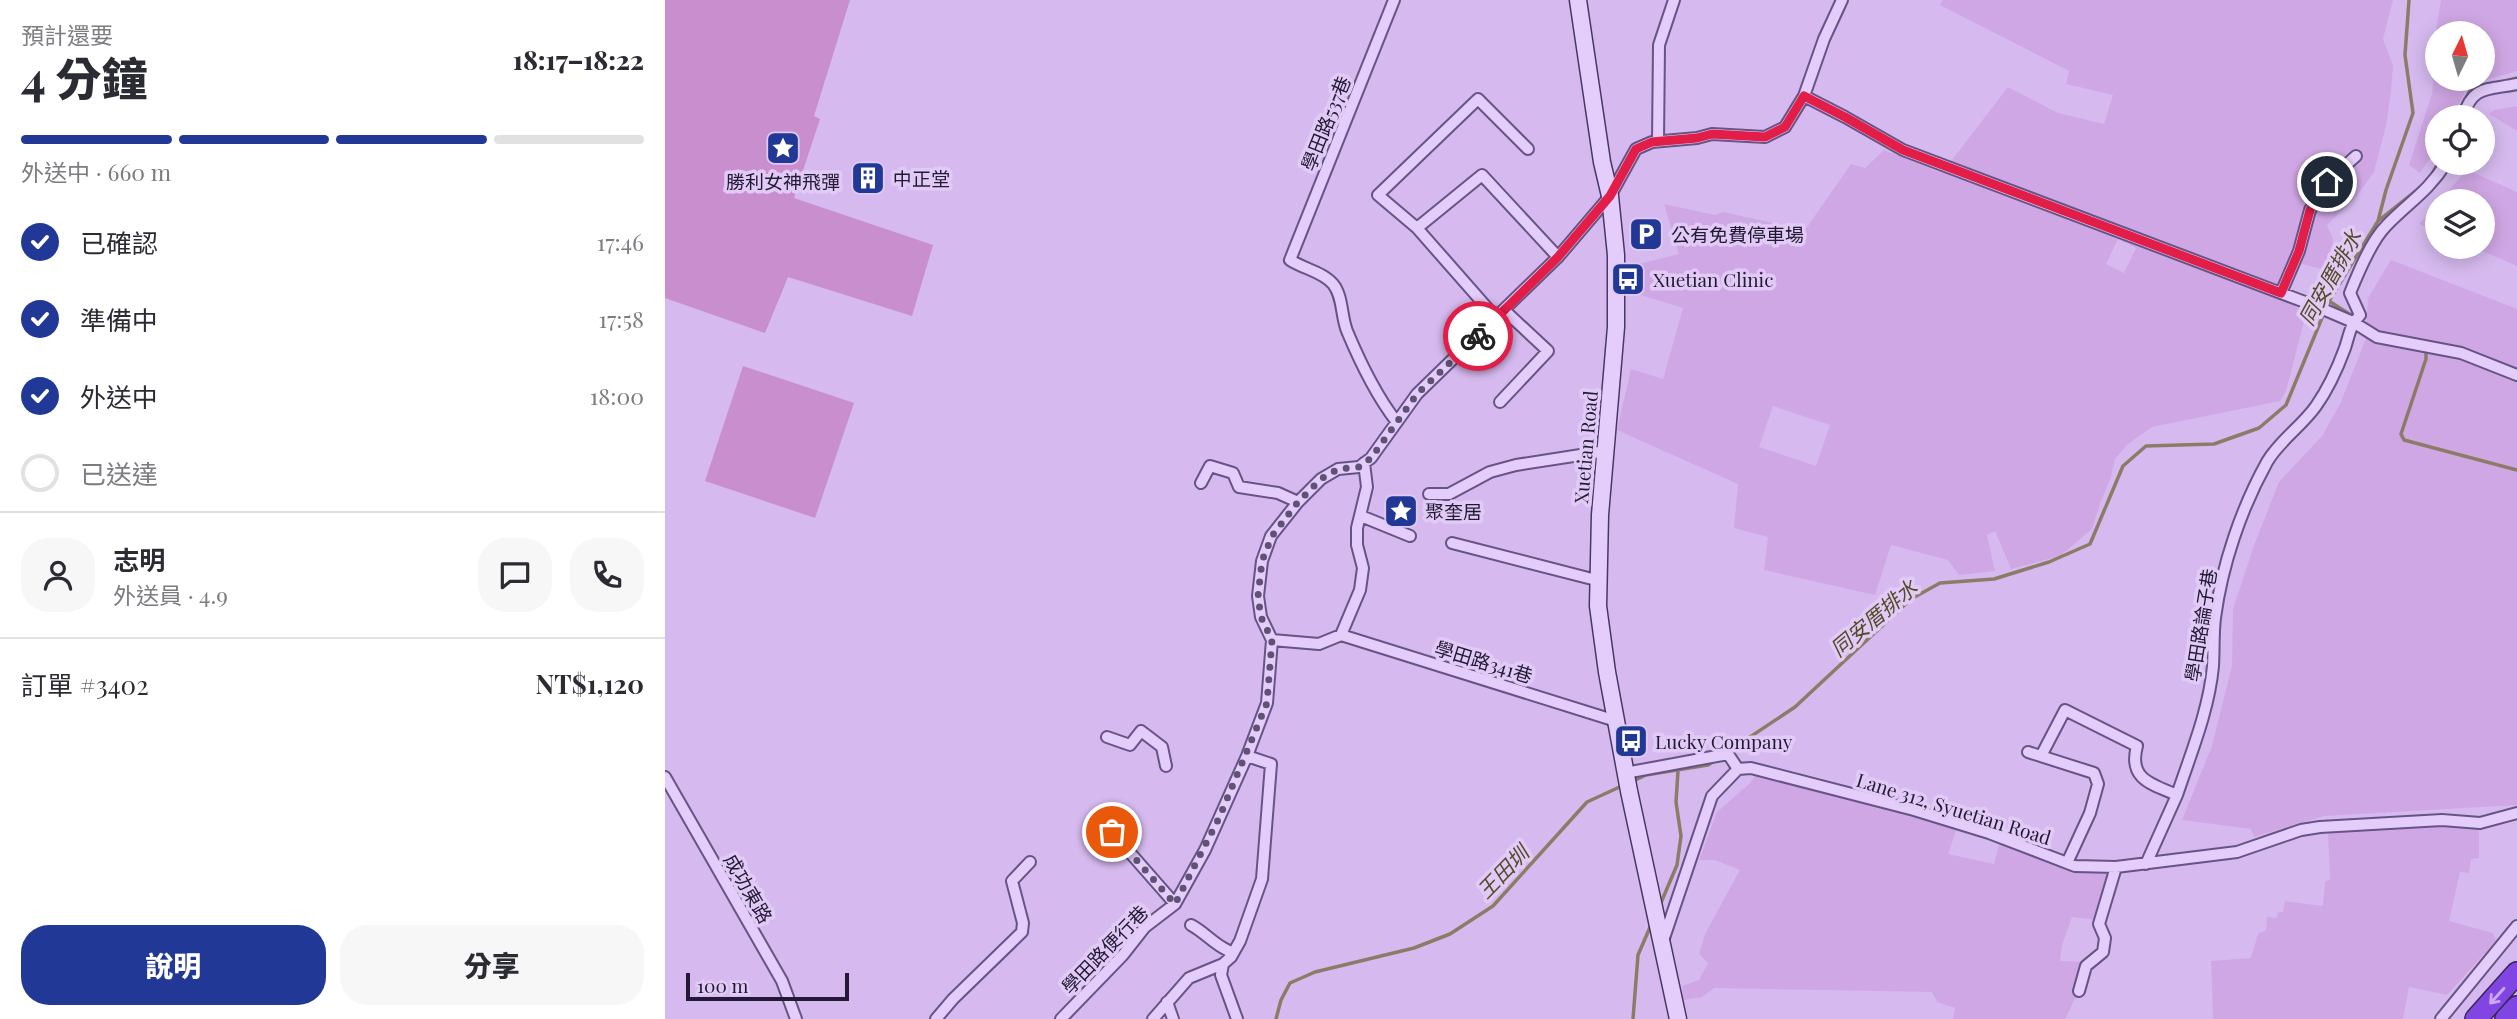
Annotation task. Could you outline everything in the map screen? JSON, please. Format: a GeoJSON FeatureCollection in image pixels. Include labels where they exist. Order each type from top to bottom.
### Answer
{"type":"FeatureCollection","features":[{"type":"Feature","properties":{"kind":"highway"},"geometry":{"type":"LineString","coordinates":[[2476,1019],[2517,973]]}},
{"type":"Feature","properties":{"kind":"highway"},"geometry":{"type":"LineString","coordinates":[[2506,1019],[2517,1007]]}},
{"type":"Feature","properties":{"kind":"main road","name":"Xuetian Road"},"geometry":{"type":"LineString","coordinates":[[1577,0],[1602,162],[1610,196],[1616,255],[1616,327],[1600,516],[1598,606],[1625,773],[1662,945]]}},
{"type":"Feature","properties":{"kind":"main road"},"geometry":{"type":"LineString","coordinates":[[1662,945],[1678,1019]]}},
{"type":"Feature","properties":{"kind":"street","name":"學田路537巷"},"geometry":{"type":"LineString","coordinates":[[1394,0],[1290,260],[1323,275],[1334,285],[1346,328],[1377,396],[1396,421]]}},
{"type":"Feature","properties":{"kind":"street"},"geometry":{"type":"LineString","coordinates":[[1658,141],[1660,45],[1674,0]]}},
{"type":"Feature","properties":{"kind":"street"},"geometry":{"type":"LineString","coordinates":[[1272,640],[1319,644],[1341,635],[1360,590],[1363,568],[1357,545],[1357,528],[1367,487],[1364,463],[1371,458],[1417,394],[1558,257],[1610,196],[1636,149],[1652,142],[1712,134],[1765,137],[1785,127],[1804,96],[1838,1]]}},
{"type":"Feature","properties":{"kind":"street"},"geometry":{"type":"LineString","coordinates":[[2467,105],[2469,98],[2478,92],[2517,84]]}},
{"type":"Feature","properties":{"kind":"street"},"geometry":{"type":"LineString","coordinates":[[1804,96],[1903,150],[2281,293],[2353,322],[2377,337],[2461,353],[2517,376]]}},
{"type":"Feature","properties":{"kind":"street"},"geometry":{"type":"LineString","coordinates":[[1500,402],[1548,351],[1501,315],[1417,228],[1378,195],[1478,99],[1528,149]]}},
{"type":"Feature","properties":{"kind":"street"},"geometry":{"type":"LineString","coordinates":[[2281,293],[2299,251],[2310,210],[2327,182],[2356,156]]}},
{"type":"Feature","properties":{"kind":"street"},"geometry":{"type":"LineString","coordinates":[[1417,228],[1482,175],[1558,257]]}},
{"type":"Feature","properties":{"kind":"street","name":"學田路論子巷"},"geometry":{"type":"LineString","coordinates":[[2146,863],[2177,795],[2202,719],[2213,667],[2216,615],[2235,536],[2268,460],[2316,406],[2344,350],[2353,322],[2360,315],[2350,293],[2358,272],[2383,228],[2433,184],[2439,175]]}},
{"type":"Feature","properties":{"kind":"street"},"geometry":{"type":"LineString","coordinates":[[1429,494],[1449,494],[1490,472],[1516,465],[1607,452]]}},
{"type":"Feature","properties":{"kind":"street","name":"學田路便行巷"},"geometry":{"type":"LineString","coordinates":[[1061,1019],[1123,955],[1145,926],[1175,904],[1205,850],[1247,757],[1267,703],[1272,640],[1261,617],[1258,596],[1262,561],[1272,536],[1298,502],[1321,479],[1338,469],[1360,467],[1364,463]]}},
{"type":"Feature","properties":{"kind":"street"},"geometry":{"type":"LineString","coordinates":[[1201,483],[1210,466],[1233,473],[1239,487],[1278,493],[1298,502]]}},
{"type":"Feature","properties":{"kind":"street"},"geometry":{"type":"LineString","coordinates":[[1361,516],[1411,536]]}},
{"type":"Feature","properties":{"kind":"street"},"geometry":{"type":"LineString","coordinates":[[1452,543],[1600,581]]}},
{"type":"Feature","properties":{"kind":"street","name":"學田路341巷"},"geometry":{"type":"LineString","coordinates":[[1341,635],[1616,721]]}},
{"type":"Feature","properties":{"kind":"street"},"geometry":{"type":"LineString","coordinates":[[2041,756],[2065,710],[2137,746],[2135,770],[2149,784],[2177,795]]}},
{"type":"Feature","properties":{"kind":"street"},"geometry":{"type":"LineString","coordinates":[[1107,737],[1131,745],[1141,731],[1162,747],[1166,766]]}},
{"type":"Feature","properties":{"kind":"street"},"geometry":{"type":"LineString","coordinates":[[2028,752],[2094,773],[2098,784],[2090,813],[2067,863]]}},
{"type":"Feature","properties":{"kind":"street","name":"Lane 312, Syuetian Road"},"geometry":{"type":"LineString","coordinates":[[1625,773],[1728,754],[1738,769],[1751,768],[1914,810],[1989,833],[2075,866],[2116,867],[2237,852],[2301,830],[2320,827],[2442,820],[2480,823],[2517,813]]}},
{"type":"Feature","properties":{"kind":"street"},"geometry":{"type":"LineString","coordinates":[[1237,1019],[1221,975],[1252,912],[1262,880],[1271,764],[1247,757]]}},
{"type":"Feature","properties":{"kind":"street"},"geometry":{"type":"LineString","coordinates":[[1662,945],[1712,796],[1738,769]]}},
{"type":"Feature","properties":{"kind":"street","name":"成功東路"},"geometry":{"type":"LineString","coordinates":[[665,777],[782,981],[796,1019]]}},
{"type":"Feature","properties":{"kind":"street"},"geometry":{"type":"LineString","coordinates":[[1097,815],[1175,904]]}},
{"type":"Feature","properties":{"kind":"street"},"geometry":{"type":"LineString","coordinates":[[936,1019],[1022,932],[1023,923],[1012,881],[1030,862]]}},
{"type":"Feature","properties":{"kind":"street"},"geometry":{"type":"LineString","coordinates":[[2079,991],[2086,966],[2103,952],[2105,938],[2099,924],[2116,867]]}},
{"type":"Feature","properties":{"kind":"street"},"geometry":{"type":"LineString","coordinates":[[1191,926],[1202,931],[1216,945],[1229,951],[1227,960]]}},
{"type":"Feature","properties":{"kind":"street"},"geometry":{"type":"LineString","coordinates":[[2441,1019],[2517,926]]}},
{"type":"Feature","properties":{"kind":"street"},"geometry":{"type":"LineString","coordinates":[[1153,1019],[1189,978],[1227,960]]}},
{"type":"Feature","properties":{"kind":"street"},"geometry":{"type":"LineString","coordinates":[[1167,1002],[1173,1019]]}},
{"type":"Feature","properties":{"kind":"shaded area"},"geometry":{"type":"Polygon","coordinates":[[[665,0],[850,0],[814,116],[820,119],[794,198],[933,245],[912,316],[788,277],[765,333],[665,298],[665,0]]]}},
{"type":"Feature","properties":{"kind":"shaded area"},"geometry":{"type":"Polygon","coordinates":[[[1943,0],[2393,0],[2383,39],[2393,65],[2391,92],[2386,126],[2374,172],[2356,197],[2327,225],[2333,239],[2329,271],[2295,262],[2285,299],[2306,314],[2286,391],[2280,401],[2152,427],[2128,444],[2115,459],[2092,529],[2060,556],[2011,569],[1995,531],[1987,535],[1995,571],[1959,575],[1948,560],[1891,545],[1875,595],[1764,570],[1768,537],[1734,528],[1738,484],[1617,430],[1631,369],[1663,379],[1683,308],[1634,293],[1634,265],[1679,254],[1664,204],[1715,215],[1723,212],[1805,230],[1851,164],[1865,168],[1884,150],[1942,173],[2008,87],[2058,113],[2104,124],[2113,95],[2066,84],[2069,71],[1940,5],[1943,0]],[[2327,154],[2309,167],[2326,186],[2356,162],[2343,156],[2327,154]],[[2118,239],[2106,264],[2124,273],[2136,248],[2118,239]],[[1773,406],[1759,447],[1816,466],[1830,425],[1773,406]]]}},
{"type":"Feature","properties":{"kind":"shaded area"},"geometry":{"type":"Polygon","coordinates":[[[2441,0],[2517,0],[2517,71],[2495,77],[2495,21],[2438,21],[2441,0]]]}},
{"type":"Feature","properties":{"kind":"shaded area"},"geometry":{"type":"Polygon","coordinates":[[[2432,91],[2465,91],[2458,105],[2428,105],[2432,91]]]}},
{"type":"Feature","properties":{"kind":"shaded area"},"geometry":{"type":"Polygon","coordinates":[[[2517,106],[2517,131],[2495,118],[2495,110],[2517,106]]]}},
{"type":"Feature","properties":{"kind":"shaded area"},"geometry":{"type":"Polygon","coordinates":[[[2425,116],[2425,166],[2420,173],[2409,165],[2425,116]]]}},
{"type":"Feature","properties":{"kind":"shaded area"},"geometry":{"type":"Polygon","coordinates":[[[2462,175],[2478,175],[2517,192],[2517,266],[2495,256],[2495,189],[2450,189],[2462,175]]]}},
{"type":"Feature","properties":{"kind":"shaded area"},"geometry":{"type":"Polygon","coordinates":[[[2391,260],[2517,309],[2517,805],[2324,816],[2254,837],[2251,829],[2182,820],[2212,746],[2232,666],[2233,609],[2253,548],[2279,482],[2322,436],[2340,404],[2365,341],[2368,298],[2391,260]]]}},
{"type":"Feature","properties":{"kind":"shaded area"},"geometry":{"type":"Polygon","coordinates":[[[743,366],[854,403],[815,518],[705,481],[743,366]]]}},
{"type":"Feature","properties":{"kind":"shaded area"},"geometry":{"type":"Polygon","coordinates":[[[1757,773],[1957,828],[1948,854],[1994,864],[2000,841],[2108,870],[2097,920],[2072,917],[2062,945],[2060,961],[2093,962],[2065,1019],[1953,1019],[1955,1008],[1937,1002],[1932,992],[1714,988],[1702,997],[1683,1000],[1682,986],[1699,980],[1708,963],[1699,954],[1705,934],[1740,870],[1715,860],[1699,860],[1717,812],[1750,783],[1757,773]]]}},
{"type":"Feature","properties":{"kind":"shaded area"},"geometry":{"type":"Polygon","coordinates":[[[2442,823],[2479,826],[2479,858],[2471,859],[2469,873],[2460,872],[2449,921],[2493,933],[2496,941],[2447,995],[2409,987],[2403,1019],[2213,1019],[2211,961],[2251,958],[2258,934],[2266,930],[2267,917],[2277,918],[2278,912],[2283,912],[2285,901],[2323,906],[2325,882],[2330,879],[2328,830],[2442,823]]]}},
{"type":"Feature","properties":{"kind":"waterway","name":"同安厝排水"},"geometry":{"type":"LineString","coordinates":[[1729,751],[1795,707],[1911,599],[1940,583],[1994,579],[2049,562],[2090,544],[2123,466],[2146,446],[2214,444],[2259,428],[2286,405],[2329,301],[2378,221],[2413,113],[2405,55],[2409,0]]}},
{"type":"Feature","properties":{"kind":"waterway","name":"王田圳"},"geometry":{"type":"LineString","coordinates":[[2505,81],[2517,78]]}},
{"type":"Feature","properties":{"kind":"waterway","name":"王田圳"},"geometry":{"type":"LineString","coordinates":[[2463,105],[2470,91]]}},
{"type":"Feature","properties":{"kind":"waterway","name":"王田圳"},"geometry":{"type":"LineString","coordinates":[[2378,221],[2418,189]]}},
{"type":"Feature","properties":{"kind":"waterway"},"geometry":{"type":"LineString","coordinates":[[2329,301],[2354,317]]}},
{"type":"Feature","properties":{"kind":"waterway"},"geometry":{"type":"LineString","coordinates":[[2426,350],[2426,359],[2401,434],[2404,440],[2517,470]]}},
{"type":"Feature","properties":{"kind":"waterway","name":"王田圳"},"geometry":{"type":"LineString","coordinates":[[1631,782],[1646,775],[1708,765],[1714,761]]}},
{"type":"Feature","properties":{"kind":"waterway","name":"同安厝排水"},"geometry":{"type":"LineString","coordinates":[[1660,905],[1677,865],[1681,836],[1676,802],[1678,771]]}},
{"type":"Feature","properties":{"kind":"waterway","name":"王田圳"},"geometry":{"type":"LineString","coordinates":[[1276,1019],[1281,1000],[1290,983],[1315,972],[1414,948],[1450,934],[1493,906],[1587,802],[1624,785]]}},
{"type":"Feature","properties":{"kind":"waterway","name":"同安厝排水"},"geometry":{"type":"LineString","coordinates":[[1633,1019],[1638,955],[1651,925]]}},
{"type":"Feature","properties":{"kind":"way so far"},"geometry":{"type":"LineString","coordinates":[[1112,832],[1175,904],[1205,850],[1247,757],[1267,703],[1272,640],[1261,617],[1258,596],[1262,561],[1272,536],[1298,502],[1321,479],[1338,469],[1360,467],[1371,458],[1417,394],[1478,336]]}},
{"type":"Feature","properties":{"kind":"place","name":"勝利女神飛彈"},"geometry":{"type":"Point","coordinates":[783,148]}},
{"type":"Feature","properties":{"kind":"place","name":"中正堂"},"geometry":{"type":"Point","coordinates":[868,178]}},
{"type":"Feature","properties":{"kind":"place","name":"公有免費停車場"},"geometry":{"type":"Point","coordinates":[1646,234]}},
{"type":"Feature","properties":{"kind":"place","name":"Xuetian Clinic"},"geometry":{"type":"Point","coordinates":[1628,279]}},
{"type":"Feature","properties":{"kind":"place","name":"聚奎居"},"geometry":{"type":"Point","coordinates":[1401,511]}},
{"type":"Feature","properties":{"kind":"place","name":"Lucky Company"},"geometry":{"type":"Point","coordinates":[1631,741]}},
{"type":"Feature","properties":{"kind":"route"},"geometry":{"type":"LineString","coordinates":[[1478,336],[1558,257],[1610,196],[1636,149],[1652,142],[1712,134],[1765,137],[1785,127],[1804,96],[1903,150],[2281,293],[2299,251],[2310,210],[2327,182]]}}]}
